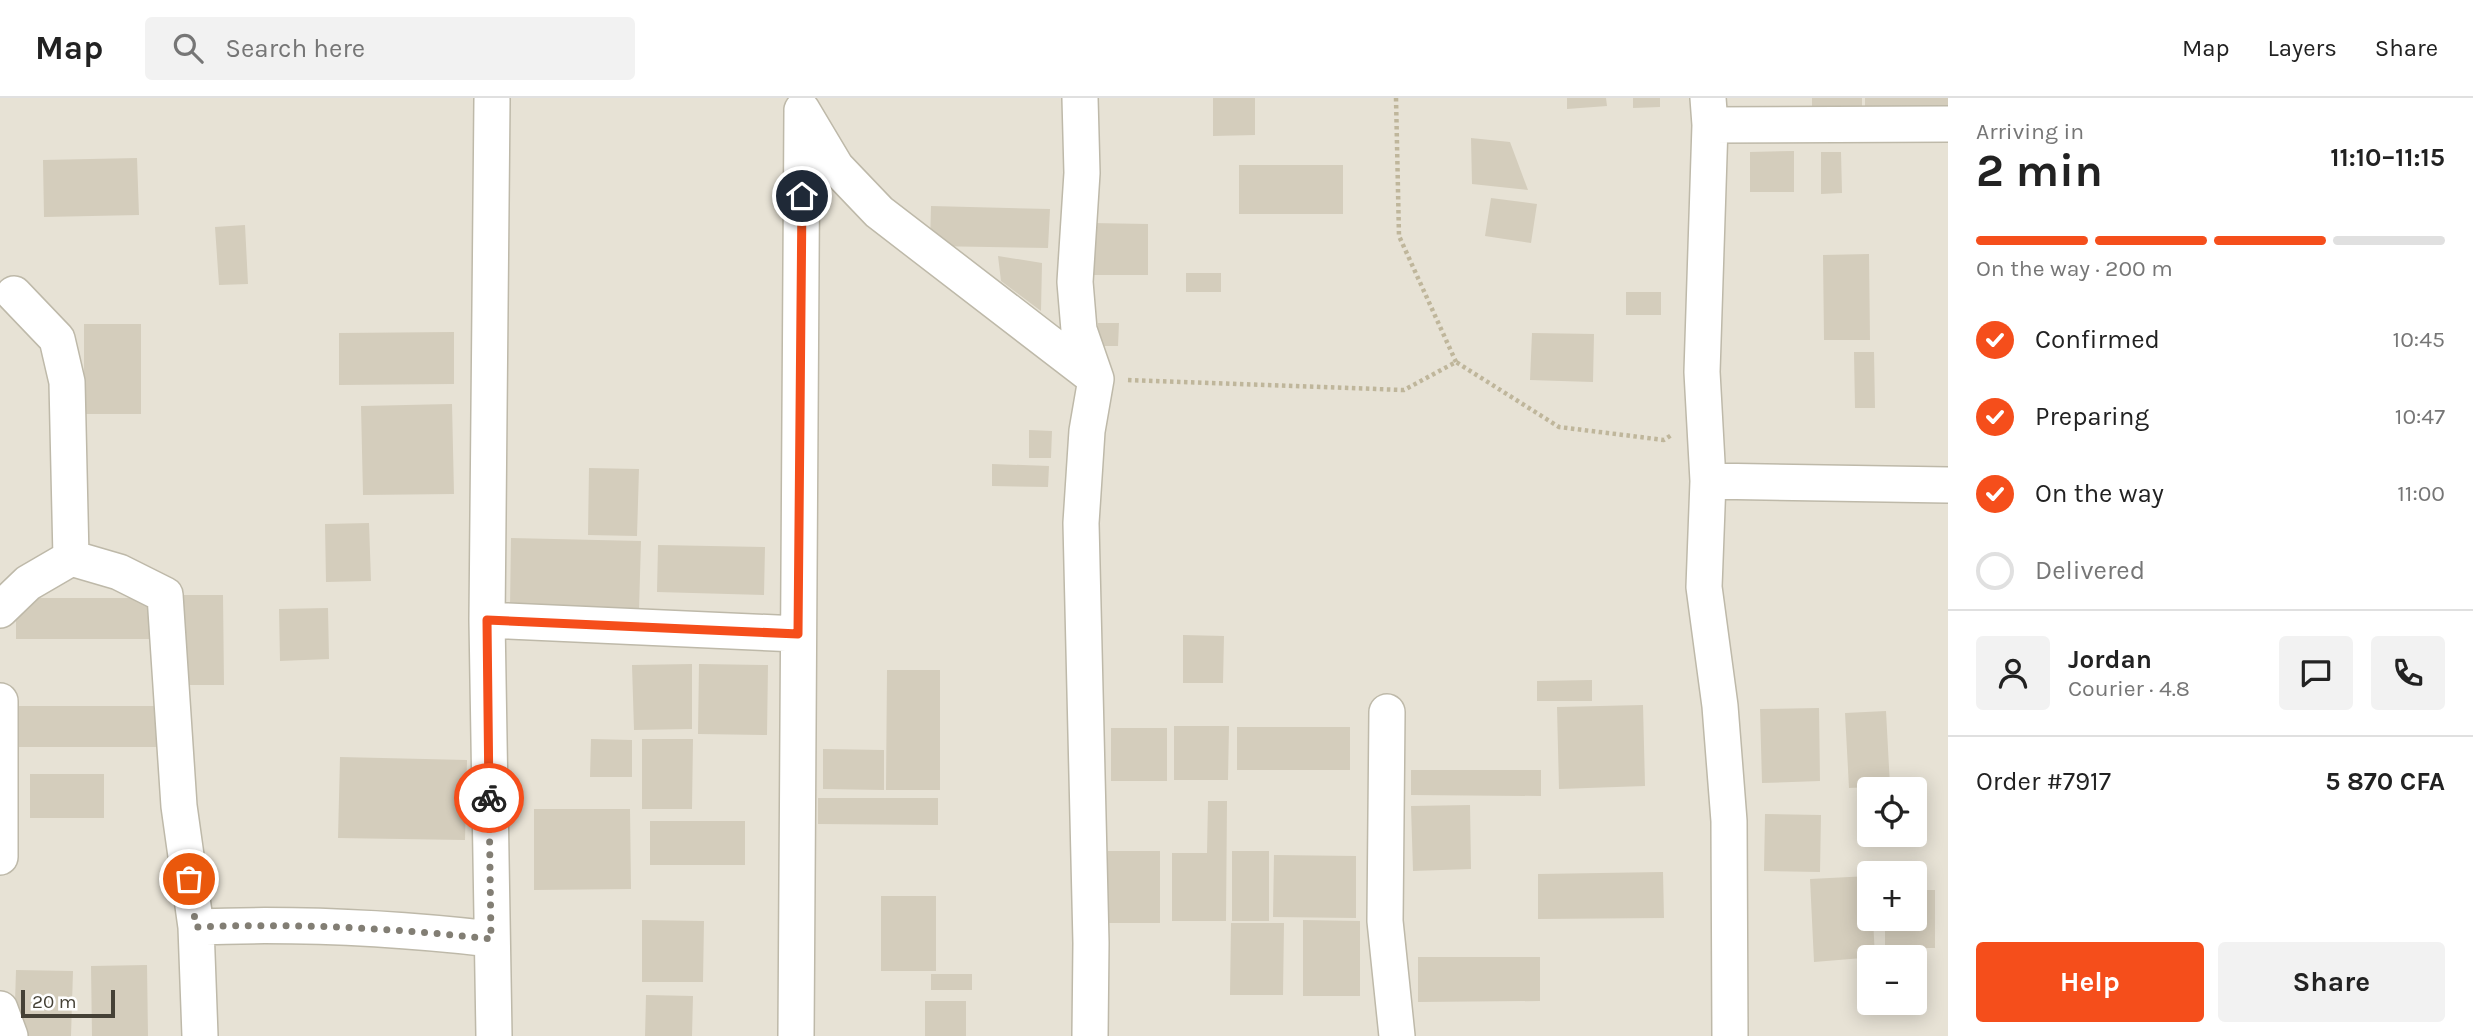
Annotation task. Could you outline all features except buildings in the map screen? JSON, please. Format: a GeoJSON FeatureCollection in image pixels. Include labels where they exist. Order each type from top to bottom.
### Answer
{"type":"FeatureCollection","features":[{"type":"Feature","properties":{"kind":"street"},"geometry":{"type":"LineString","coordinates":[[1080,98],[1083,173],[1075,282],[1079,330],[1096,379],[1087,431],[1082,523],[1091,943],[1090,1036]]}},
{"type":"Feature","properties":{"kind":"street"},"geometry":{"type":"LineString","coordinates":[[492,100],[487,620],[494,1036]]}},
{"type":"Feature","properties":{"kind":"street"},"geometry":{"type":"LineString","coordinates":[[802,105],[836,167],[879,212],[1096,379]]}},
{"type":"Feature","properties":{"kind":"street"},"geometry":{"type":"LineString","coordinates":[[796,1036],[802,105]]}},
{"type":"Feature","properties":{"kind":"street"},"geometry":{"type":"LineString","coordinates":[[1730,1036],[1729,821],[1720,706],[1704,587],[1707,481],[1702,372],[1709,112],[1948,124]]}},
{"type":"Feature","properties":{"kind":"street"},"geometry":{"type":"LineString","coordinates":[[14,294],[57,338],[68,382],[71,558]]}},
{"type":"Feature","properties":{"kind":"street"},"geometry":{"type":"LineString","coordinates":[[1707,481],[1948,485]]}},
{"type":"Feature","properties":{"kind":"street"},"geometry":{"type":"LineString","coordinates":[[0,610],[28,583],[71,558],[119,572],[165,595],[179,806],[196,927],[200,1036]]}},
{"type":"Feature","properties":{"kind":"street"},"geometry":{"type":"LineString","coordinates":[[487,620],[798,634]]}},
{"type":"Feature","properties":{"kind":"street"},"geometry":{"type":"LineString","coordinates":[[0,701],[0,857]]}},
{"type":"Feature","properties":{"kind":"street"},"geometry":{"type":"LineString","coordinates":[[1387,712],[1385,920],[1397,1036]]}},
{"type":"Feature","properties":{"kind":"street"},"geometry":{"type":"LineString","coordinates":[[196,927],[250,925],[430,933],[491,939]]}},
{"type":"Feature","properties":{"kind":"street"},"geometry":{"type":"LineString","coordinates":[[0,1009],[10,1036]]}},
{"type":"Feature","properties":{"kind":"path"},"geometry":{"type":"LineString","coordinates":[[1396,98],[1399,236],[1456,362],[1559,427],[1664,440],[1705,416]]}},
{"type":"Feature","properties":{"kind":"path"},"geometry":{"type":"LineString","coordinates":[[1096,379],[1404,390],[1456,362]]}},
{"type":"Feature","properties":{"kind":"shaded area"},"geometry":{"type":"Polygon","coordinates":[[[0,98],[1948,98],[1948,1036],[0,1036],[0,98]]]}},
{"type":"Feature","properties":{"kind":"way so far"},"geometry":{"type":"LineString","coordinates":[[189,879],[196,927],[250,925],[430,933],[491,939],[489,798]]}},
{"type":"Feature","properties":{"kind":"route"},"geometry":{"type":"LineString","coordinates":[[489,798],[487,620],[798,634],[802,196]]}}]}
